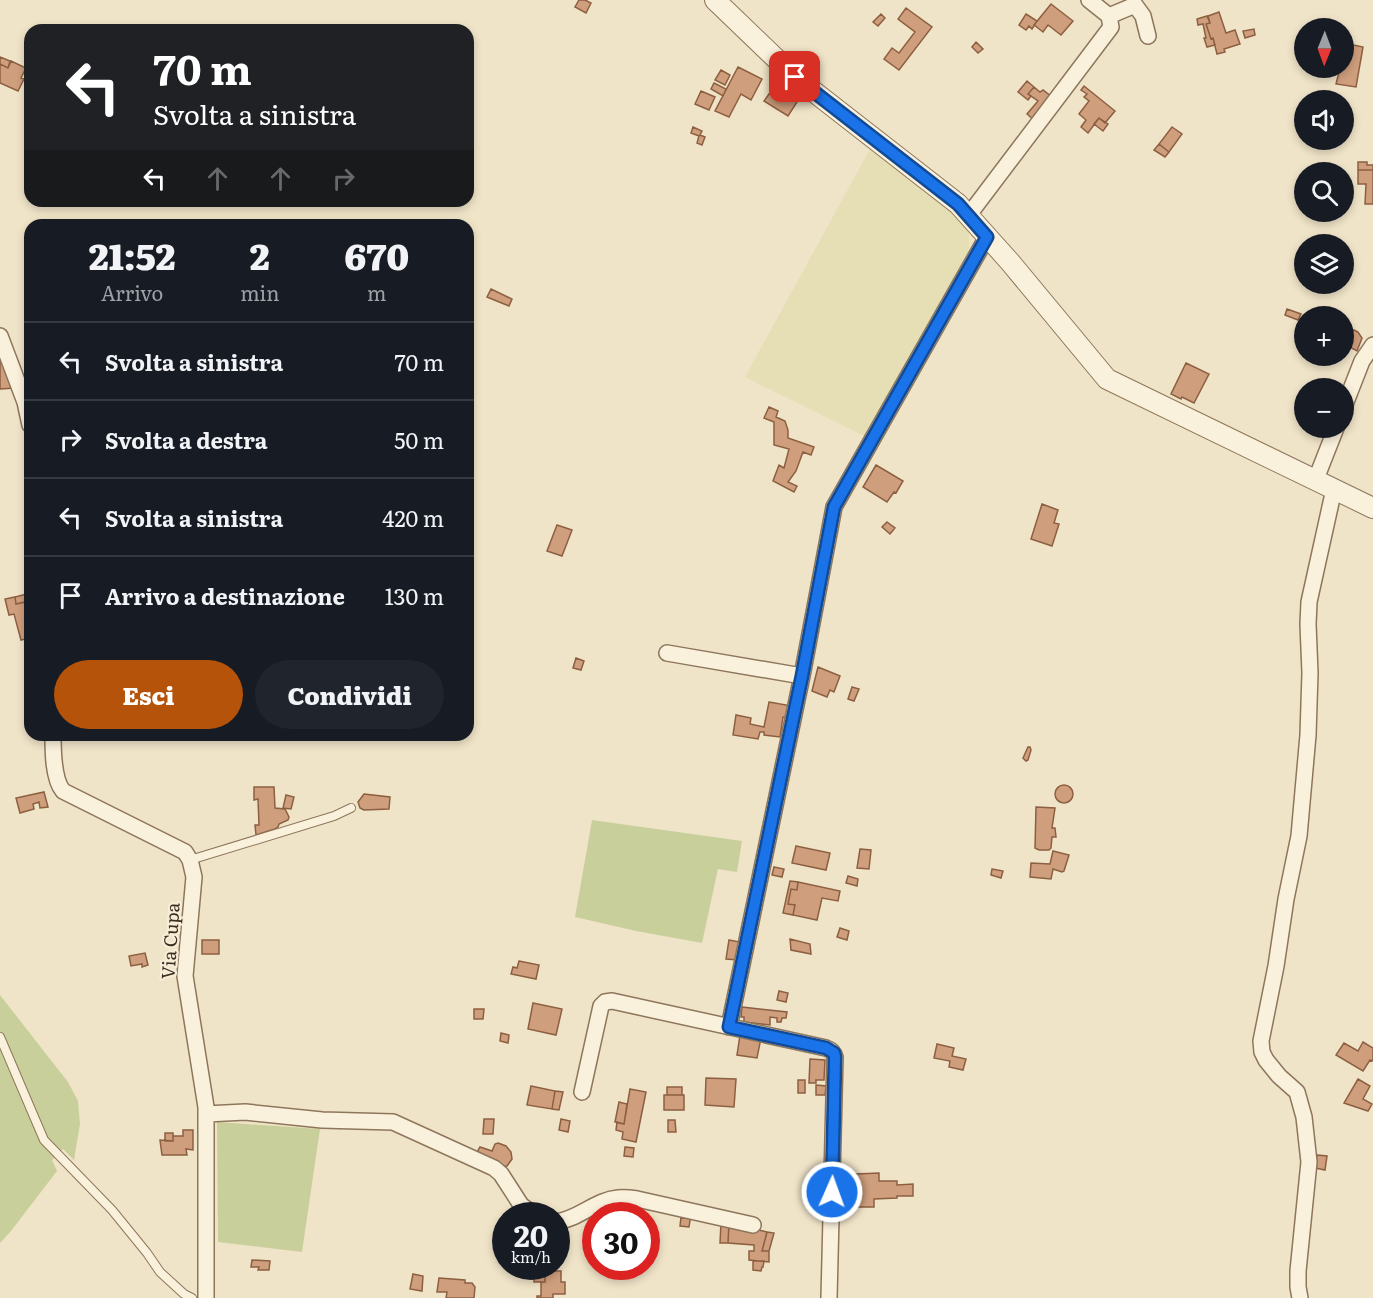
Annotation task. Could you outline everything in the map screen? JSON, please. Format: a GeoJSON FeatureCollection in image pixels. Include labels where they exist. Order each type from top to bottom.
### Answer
{"type":"FeatureCollection","features":[{"type":"Feature","properties":{"kind":"street"},"geometry":{"type":"LineString","coordinates":[[715,0],[795,77],[958,204],[1010,262],[1107,379],[1373,508]]}},
{"type":"Feature","properties":{"kind":"street"},"geometry":{"type":"LineString","coordinates":[[968,216],[1111,27],[1109,16],[1089,0]]}},
{"type":"Feature","properties":{"kind":"street"},"geometry":{"type":"LineString","coordinates":[[1109,16],[1136,5],[1143,16],[1148,36]]}},
{"type":"Feature","properties":{"kind":"street"},"geometry":{"type":"LineString","coordinates":[[729,1027],[802,676],[834,507],[987,237]]}},
{"type":"Feature","properties":{"kind":"street"},"geometry":{"type":"LineString","coordinates":[[0,336],[24,399]]}},
{"type":"Feature","properties":{"kind":"street"},"geometry":{"type":"LineString","coordinates":[[1354,381],[1362,361],[1373,345]]}},
{"type":"Feature","properties":{"kind":"street"},"geometry":{"type":"LineString","coordinates":[[1316,479],[1332,438]]}},
{"type":"Feature","properties":{"kind":"street"},"geometry":{"type":"LineString","coordinates":[[1300,1298],[1298,1271],[1309,1162],[1304,1117],[1297,1092],[1266,1060],[1262,1052],[1261,1041],[1299,836],[1308,735],[1309,602],[1334,489]]}},
{"type":"Feature","properties":{"kind":"street"},"geometry":{"type":"LineString","coordinates":[[667,653],[802,676]]}},
{"type":"Feature","properties":{"kind":"street"},"geometry":{"type":"LineString","coordinates":[[53,741],[58,785],[63,791],[185,852],[190,860]]}},
{"type":"Feature","properties":{"kind":"street","name":"Via Cupa"},"geometry":{"type":"LineString","coordinates":[[190,860],[194,877],[185,976],[206,1114],[206,1298]]}},
{"type":"Feature","properties":{"kind":"street"},"geometry":{"type":"LineString","coordinates":[[582,1092],[601,1006],[605,1002],[612,1001],[826,1048],[834,1053],[829,1298]]}},
{"type":"Feature","properties":{"kind":"street"},"geometry":{"type":"LineString","coordinates":[[206,1114],[245,1112],[322,1120],[393,1122],[494,1168],[501,1174],[519,1202]]}},
{"type":"Feature","properties":{"kind":"street"},"geometry":{"type":"LineString","coordinates":[[570,1218],[599,1204],[618,1198],[637,1199],[753,1225]]}},
{"type":"Feature","properties":{"kind":"lane"},"geometry":{"type":"LineString","coordinates":[[190,860],[334,816],[351,808]]}},
{"type":"Feature","properties":{"kind":"lane"},"geometry":{"type":"LineString","coordinates":[[0,1037],[44,1140],[112,1210],[160,1272],[184,1294],[192,1298]]}},
{"type":"Feature","properties":{"kind":"shaded area"},"geometry":{"type":"Polygon","coordinates":[[[875,140],[969,228],[969,247],[966,268],[866,437],[745,377],[875,140]]]}},
{"type":"Feature","properties":{"kind":"green space"},"geometry":{"type":"Polygon","coordinates":[[[592,820],[742,841],[737,872],[718,869],[702,943],[575,917],[592,820]]]}},
{"type":"Feature","properties":{"kind":"green space"},"geometry":{"type":"Polygon","coordinates":[[[0,995],[68,1082],[78,1101],[80,1124],[74,1160],[63,1149],[52,1160],[57,1171],[0,1243],[0,995]]]}},
{"type":"Feature","properties":{"kind":"green space"},"geometry":{"type":"Polygon","coordinates":[[[217,1122],[320,1129],[302,1252],[218,1242],[217,1122]]]}},
{"type":"Feature","properties":{"kind":"building"},"geometry":{"type":"Polygon","coordinates":[[[579,0],[591,3],[586,13],[575,7],[579,0]]]}},
{"type":"Feature","properties":{"kind":"building"},"geometry":{"type":"Polygon","coordinates":[[[1051,4],[1073,21],[1061,35],[1048,25],[1043,32],[1034,25],[1051,4]]]}},
{"type":"Feature","properties":{"kind":"building"},"geometry":{"type":"Polygon","coordinates":[[[906,8],[932,27],[899,70],[884,59],[892,48],[899,53],[915,32],[898,19],[906,8]]]}},
{"type":"Feature","properties":{"kind":"building"},"geometry":{"type":"Polygon","coordinates":[[[1219,12],[1226,33],[1235,30],[1240,44],[1217,54],[1206,24],[1210,23],[1208,16],[1219,12]]]}},
{"type":"Feature","properties":{"kind":"building"},"geometry":{"type":"Polygon","coordinates":[[[881,14],[885,18],[878,26],[873,22],[881,14]]]}},
{"type":"Feature","properties":{"kind":"building"},"geometry":{"type":"Polygon","coordinates":[[[1026,14],[1037,21],[1032,29],[1029,26],[1026,30],[1019,25],[1026,14]]]}},
{"type":"Feature","properties":{"kind":"building"},"geometry":{"type":"Polygon","coordinates":[[[1207,16],[1210,23],[1206,24],[1215,45],[1207,47],[1203,24],[1198,25],[1197,19],[1207,16]]]}},
{"type":"Feature","properties":{"kind":"building"},"geometry":{"type":"Polygon","coordinates":[[[1254,29],[1255,35],[1245,38],[1243,31],[1254,29]]]}},
{"type":"Feature","properties":{"kind":"building"},"geometry":{"type":"Polygon","coordinates":[[[976,42],[983,49],[978,53],[972,47],[976,42]]]}},
{"type":"Feature","properties":{"kind":"building"},"geometry":{"type":"Polygon","coordinates":[[[1354,45],[1363,47],[1356,87],[1336,84],[1338,78],[1354,78],[1354,45]]]}},
{"type":"Feature","properties":{"kind":"building"},"geometry":{"type":"Polygon","coordinates":[[[0,57],[10,61],[8,68],[0,64],[0,57]]]}},
{"type":"Feature","properties":{"kind":"building"},"geometry":{"type":"Polygon","coordinates":[[[11,61],[24,67],[21,78],[24,79],[18,91],[0,83],[0,64],[8,68],[11,61]]]}},
{"type":"Feature","properties":{"kind":"building"},"geometry":{"type":"Polygon","coordinates":[[[738,67],[762,79],[751,100],[741,94],[729,117],[715,111],[738,67]]]}},
{"type":"Feature","properties":{"kind":"building"},"geometry":{"type":"Polygon","coordinates":[[[721,70],[730,75],[725,85],[715,80],[721,70]]]}},
{"type":"Feature","properties":{"kind":"building"},"geometry":{"type":"Polygon","coordinates":[[[1027,81],[1034,87],[1028,94],[1031,96],[1028,100],[1018,92],[1027,81]]]}},
{"type":"Feature","properties":{"kind":"building"},"geometry":{"type":"Polygon","coordinates":[[[714,83],[726,89],[723,96],[711,89],[714,83]]]}},
{"type":"Feature","properties":{"kind":"building"},"geometry":{"type":"Polygon","coordinates":[[[781,85],[789,90],[786,95],[778,89],[781,85]]]}},
{"type":"Feature","properties":{"kind":"building"},"geometry":{"type":"Polygon","coordinates":[[[1084,86],[1115,111],[1105,123],[1099,118],[1088,133],[1081,127],[1086,120],[1079,114],[1089,101],[1084,97],[1087,94],[1081,90],[1084,86]]]}},
{"type":"Feature","properties":{"kind":"building"},"geometry":{"type":"Polygon","coordinates":[[[774,87],[797,102],[788,116],[764,101],[774,87]]]}},
{"type":"Feature","properties":{"kind":"building"},"geometry":{"type":"Polygon","coordinates":[[[1034,87],[1052,97],[1035,121],[1027,114],[1038,101],[1028,94],[1034,87]]]}},
{"type":"Feature","properties":{"kind":"building"},"geometry":{"type":"Polygon","coordinates":[[[701,91],[715,97],[709,110],[695,104],[701,91]]]}},
{"type":"Feature","properties":{"kind":"building"},"geometry":{"type":"Polygon","coordinates":[[[1099,118],[1108,124],[1103,131],[1094,124],[1099,118]]]}},
{"type":"Feature","properties":{"kind":"building"},"geometry":{"type":"Polygon","coordinates":[[[693,127],[702,131],[700,135],[705,137],[702,145],[697,143],[699,136],[691,133],[693,127]]]}},
{"type":"Feature","properties":{"kind":"building"},"geometry":{"type":"Polygon","coordinates":[[[1172,127],[1182,134],[1169,152],[1159,144],[1172,127]]]}},
{"type":"Feature","properties":{"kind":"building"},"geometry":{"type":"Polygon","coordinates":[[[1159,144],[1169,152],[1165,157],[1154,150],[1159,144]]]}},
{"type":"Feature","properties":{"kind":"building"},"geometry":{"type":"Polygon","coordinates":[[[1358,162],[1373,165],[1373,170],[1358,170],[1358,162]]]}},
{"type":"Feature","properties":{"kind":"building"},"geometry":{"type":"Polygon","coordinates":[[[1358,170],[1373,170],[1373,204],[1365,204],[1366,184],[1358,184],[1358,170]]]}},
{"type":"Feature","properties":{"kind":"building"},"geometry":{"type":"Polygon","coordinates":[[[491,289],[512,299],[509,306],[487,297],[491,289]]]}},
{"type":"Feature","properties":{"kind":"building"},"geometry":{"type":"Polygon","coordinates":[[[1287,309],[1294,312],[1294,318],[1285,315],[1287,309]]]}},
{"type":"Feature","properties":{"kind":"building"},"geometry":{"type":"Polygon","coordinates":[[[1354,330],[1362,338],[1357,351],[1354,349],[1354,330]]]}},
{"type":"Feature","properties":{"kind":"building"},"geometry":{"type":"Polygon","coordinates":[[[0,357],[4,357],[14,388],[0,389],[0,357]]]}},
{"type":"Feature","properties":{"kind":"building"},"geometry":{"type":"Polygon","coordinates":[[[1186,363],[1209,374],[1194,403],[1171,394],[1186,363]]]}},
{"type":"Feature","properties":{"kind":"building"},"geometry":{"type":"Polygon","coordinates":[[[769,407],[778,411],[776,417],[785,421],[788,438],[814,447],[811,455],[803,452],[796,471],[788,482],[797,486],[794,492],[773,481],[779,465],[784,468],[789,449],[774,445],[774,422],[764,418],[769,407]]]}},
{"type":"Feature","properties":{"kind":"building"},"geometry":{"type":"Polygon","coordinates":[[[876,465],[903,481],[887,502],[863,487],[876,465]]]}},
{"type":"Feature","properties":{"kind":"building"},"geometry":{"type":"Polygon","coordinates":[[[1042,504],[1058,510],[1054,523],[1059,524],[1052,546],[1031,539],[1042,504]]]}},
{"type":"Feature","properties":{"kind":"building"},"geometry":{"type":"Polygon","coordinates":[[[887,522],[895,528],[890,534],[882,527],[887,522]]]}},
{"type":"Feature","properties":{"kind":"building"},"geometry":{"type":"Polygon","coordinates":[[[557,525],[572,530],[562,556],[547,551],[557,525]]]}},
{"type":"Feature","properties":{"kind":"building"},"geometry":{"type":"Polygon","coordinates":[[[24,595],[24,602],[16,604],[15,597],[24,595]]]}},
{"type":"Feature","properties":{"kind":"building"},"geometry":{"type":"Polygon","coordinates":[[[15,597],[16,604],[24,602],[24,639],[21,640],[14,614],[9,615],[5,599],[15,597]]]}},
{"type":"Feature","properties":{"kind":"building"},"geometry":{"type":"Polygon","coordinates":[[[576,658],[584,661],[581,670],[573,668],[576,658]]]}},
{"type":"Feature","properties":{"kind":"building"},"geometry":{"type":"Polygon","coordinates":[[[818,667],[840,676],[834,692],[830,690],[827,697],[812,691],[818,667]]]}},
{"type":"Feature","properties":{"kind":"building"},"geometry":{"type":"Polygon","coordinates":[[[852,687],[859,689],[854,701],[848,699],[852,687]]]}},
{"type":"Feature","properties":{"kind":"building"},"geometry":{"type":"Polygon","coordinates":[[[769,702],[792,706],[790,718],[783,717],[780,737],[764,735],[764,732],[760,732],[758,739],[733,735],[736,715],[751,718],[750,724],[764,727],[769,702]]]}},
{"type":"Feature","properties":{"kind":"building"},"geometry":{"type":"Polygon","coordinates":[[[1028,747],[1031,750],[1026,761],[1023,758],[1028,747]]]}},
{"type":"Feature","properties":{"kind":"building"},"geometry":{"type":"Polygon","coordinates":[[[1064,785],[1070,788],[1073,794],[1070,800],[1064,803],[1058,800],[1055,794],[1058,788],[1064,785]]]}},
{"type":"Feature","properties":{"kind":"building"},"geometry":{"type":"Polygon","coordinates":[[[254,787],[274,787],[275,808],[285,809],[289,817],[275,829],[256,835],[255,825],[259,825],[258,799],[254,800],[254,787]]]}},
{"type":"Feature","properties":{"kind":"building"},"geometry":{"type":"Polygon","coordinates":[[[44,792],[48,807],[40,808],[39,802],[33,804],[34,809],[20,813],[16,798],[44,792]]]}},
{"type":"Feature","properties":{"kind":"building"},"geometry":{"type":"Polygon","coordinates":[[[364,794],[390,797],[389,809],[364,810],[360,808],[358,802],[364,794]]]}},
{"type":"Feature","properties":{"kind":"building"},"geometry":{"type":"Polygon","coordinates":[[[286,795],[294,797],[291,809],[283,808],[286,795]]]}},
{"type":"Feature","properties":{"kind":"building"},"geometry":{"type":"Polygon","coordinates":[[[1036,807],[1055,808],[1052,828],[1055,828],[1056,837],[1052,837],[1049,850],[1035,848],[1036,807]]]}},
{"type":"Feature","properties":{"kind":"building"},"geometry":{"type":"Polygon","coordinates":[[[796,846],[830,853],[826,870],[792,863],[796,846]]]}},
{"type":"Feature","properties":{"kind":"building"},"geometry":{"type":"Polygon","coordinates":[[[860,849],[871,850],[869,869],[857,868],[860,849]]]}},
{"type":"Feature","properties":{"kind":"building"},"geometry":{"type":"Polygon","coordinates":[[[1053,851],[1069,855],[1064,871],[1053,869],[1051,879],[1030,877],[1031,863],[1050,864],[1053,851]]]}},
{"type":"Feature","properties":{"kind":"building"},"geometry":{"type":"Polygon","coordinates":[[[774,867],[784,869],[782,877],[772,875],[774,867]]]}},
{"type":"Feature","properties":{"kind":"building"},"geometry":{"type":"Polygon","coordinates":[[[992,869],[1003,871],[1001,878],[991,875],[992,869]]]}},
{"type":"Feature","properties":{"kind":"building"},"geometry":{"type":"Polygon","coordinates":[[[848,876],[858,879],[857,886],[846,883],[848,876]]]}},
{"type":"Feature","properties":{"kind":"building"},"geometry":{"type":"Polygon","coordinates":[[[790,881],[798,882],[797,890],[791,889],[788,904],[795,905],[793,915],[783,913],[790,881]]]}},
{"type":"Feature","properties":{"kind":"building"},"geometry":{"type":"Polygon","coordinates":[[[798,882],[840,891],[838,901],[822,898],[817,920],[793,915],[795,905],[788,904],[791,889],[797,890],[798,882]]]}},
{"type":"Feature","properties":{"kind":"building"},"geometry":{"type":"Polygon","coordinates":[[[840,928],[849,931],[847,940],[837,937],[840,928]]]}},
{"type":"Feature","properties":{"kind":"building"},"geometry":{"type":"Polygon","coordinates":[[[790,939],[810,944],[811,954],[791,950],[790,939]]]}},
{"type":"Feature","properties":{"kind":"building"},"geometry":{"type":"Polygon","coordinates":[[[202,940],[219,940],[219,954],[202,954],[202,940]]]}},
{"type":"Feature","properties":{"kind":"building"},"geometry":{"type":"Polygon","coordinates":[[[729,940],[740,942],[738,960],[726,959],[729,940]]]}},
{"type":"Feature","properties":{"kind":"building"},"geometry":{"type":"Polygon","coordinates":[[[145,953],[148,965],[131,966],[129,956],[145,953]]]}},
{"type":"Feature","properties":{"kind":"building"},"geometry":{"type":"Polygon","coordinates":[[[519,961],[539,965],[536,979],[511,974],[513,967],[517,968],[519,961]]]}},
{"type":"Feature","properties":{"kind":"building"},"geometry":{"type":"Polygon","coordinates":[[[779,991],[788,993],[786,1002],[777,1000],[779,991]]]}},
{"type":"Feature","properties":{"kind":"building"},"geometry":{"type":"Polygon","coordinates":[[[533,1003],[562,1009],[556,1035],[528,1029],[533,1003]]]}},
{"type":"Feature","properties":{"kind":"building"},"geometry":{"type":"Polygon","coordinates":[[[742,1007],[787,1012],[786,1018],[777,1022],[777,1018],[770,1017],[770,1025],[744,1022],[744,1017],[741,1017],[742,1007]]]}},
{"type":"Feature","properties":{"kind":"building"},"geometry":{"type":"Polygon","coordinates":[[[474,1009],[484,1009],[483,1019],[474,1019],[474,1009]]]}},
{"type":"Feature","properties":{"kind":"building"},"geometry":{"type":"Polygon","coordinates":[[[501,1033],[509,1035],[508,1043],[500,1041],[501,1033]]]}},
{"type":"Feature","properties":{"kind":"building"},"geometry":{"type":"Polygon","coordinates":[[[740,1035],[761,1038],[757,1058],[737,1055],[740,1035]]]}},
{"type":"Feature","properties":{"kind":"building"},"geometry":{"type":"Polygon","coordinates":[[[1363,1042],[1373,1048],[1373,1059],[1363,1071],[1336,1055],[1344,1043],[1358,1051],[1363,1042]]]}},
{"type":"Feature","properties":{"kind":"building"},"geometry":{"type":"Polygon","coordinates":[[[937,1044],[954,1048],[952,1056],[966,1059],[963,1070],[949,1067],[950,1061],[934,1058],[937,1044]]]}},
{"type":"Feature","properties":{"kind":"building"},"geometry":{"type":"Polygon","coordinates":[[[810,1059],[825,1060],[824,1080],[809,1083],[810,1059]]]}},
{"type":"Feature","properties":{"kind":"building"},"geometry":{"type":"Polygon","coordinates":[[[706,1078],[736,1079],[734,1107],[705,1105],[706,1078]]]}},
{"type":"Feature","properties":{"kind":"building"},"geometry":{"type":"Polygon","coordinates":[[[1358,1079],[1370,1086],[1363,1099],[1372,1104],[1368,1111],[1344,1103],[1358,1079]]]}},
{"type":"Feature","properties":{"kind":"building"},"geometry":{"type":"Polygon","coordinates":[[[798,1080],[805,1080],[805,1093],[798,1093],[798,1080]]]}},
{"type":"Feature","properties":{"kind":"building"},"geometry":{"type":"Polygon","coordinates":[[[816,1085],[826,1086],[825,1095],[816,1095],[816,1085]]]}},
{"type":"Feature","properties":{"kind":"building"},"geometry":{"type":"Polygon","coordinates":[[[531,1086],[555,1091],[552,1109],[527,1105],[531,1086]]]}},
{"type":"Feature","properties":{"kind":"building"},"geometry":{"type":"Polygon","coordinates":[[[667,1087],[682,1087],[682,1095],[667,1095],[667,1087]]]}},
{"type":"Feature","properties":{"kind":"building"},"geometry":{"type":"Polygon","coordinates":[[[630,1089],[646,1092],[636,1142],[622,1139],[623,1132],[616,1130],[617,1122],[624,1124],[630,1089]]]}},
{"type":"Feature","properties":{"kind":"building"},"geometry":{"type":"Polygon","coordinates":[[[555,1091],[563,1092],[559,1110],[552,1109],[555,1091]]]}},
{"type":"Feature","properties":{"kind":"building"},"geometry":{"type":"Polygon","coordinates":[[[664,1095],[684,1095],[684,1110],[664,1110],[664,1095]]]}},
{"type":"Feature","properties":{"kind":"building"},"geometry":{"type":"Polygon","coordinates":[[[619,1102],[627,1104],[624,1124],[615,1122],[619,1102]]]}},
{"type":"Feature","properties":{"kind":"building"},"geometry":{"type":"Polygon","coordinates":[[[484,1119],[494,1119],[493,1134],[483,1134],[484,1119]]]}},
{"type":"Feature","properties":{"kind":"building"},"geometry":{"type":"Polygon","coordinates":[[[561,1119],[570,1121],[568,1132],[559,1130],[561,1119]]]}},
{"type":"Feature","properties":{"kind":"building"},"geometry":{"type":"Polygon","coordinates":[[[668,1120],[675,1120],[676,1132],[668,1132],[668,1120]]]}},
{"type":"Feature","properties":{"kind":"building"},"geometry":{"type":"Polygon","coordinates":[[[183,1130],[193,1130],[193,1150],[186,1149],[187,1155],[162,1155],[160,1140],[173,1141],[173,1136],[183,1136],[183,1130]]]}},
{"type":"Feature","properties":{"kind":"building"},"geometry":{"type":"Polygon","coordinates":[[[165,1133],[173,1133],[173,1141],[165,1141],[165,1133]]]}},
{"type":"Feature","properties":{"kind":"building"},"geometry":{"type":"Polygon","coordinates":[[[498,1143],[506,1146],[511,1152],[512,1159],[507,1166],[500,1167],[476,1154],[480,1147],[492,1151],[498,1143]]]}},
{"type":"Feature","properties":{"kind":"building"},"geometry":{"type":"Polygon","coordinates":[[[625,1147],[634,1148],[633,1157],[624,1156],[625,1147]]]}},
{"type":"Feature","properties":{"kind":"building"},"geometry":{"type":"Polygon","coordinates":[[[1317,1155],[1327,1156],[1325,1170],[1315,1168],[1317,1155]]]}},
{"type":"Feature","properties":{"kind":"building"},"geometry":{"type":"Polygon","coordinates":[[[879,1173],[879,1181],[897,1181],[897,1185],[913,1184],[913,1196],[874,1199],[874,1207],[857,1207],[856,1174],[879,1173]]]}},
{"type":"Feature","properties":{"kind":"building"},"geometry":{"type":"Polygon","coordinates":[[[685,1213],[691,1214],[689,1227],[680,1226],[681,1217],[684,1218],[685,1213]]]}},
{"type":"Feature","properties":{"kind":"building"},"geometry":{"type":"Polygon","coordinates":[[[721,1222],[729,1223],[728,1243],[720,1243],[721,1222]]]}},
{"type":"Feature","properties":{"kind":"building"},"geometry":{"type":"Polygon","coordinates":[[[729,1223],[767,1232],[762,1251],[769,1251],[769,1262],[749,1260],[749,1251],[754,1251],[754,1245],[728,1243],[729,1223]]]}},
{"type":"Feature","properties":{"kind":"building"},"geometry":{"type":"Polygon","coordinates":[[[767,1232],[774,1233],[769,1251],[762,1251],[767,1232]]]}},
{"type":"Feature","properties":{"kind":"building"},"geometry":{"type":"Polygon","coordinates":[[[252,1260],[270,1261],[269,1270],[258,1270],[259,1267],[251,1267],[252,1260]]]}},
{"type":"Feature","properties":{"kind":"building"},"geometry":{"type":"Polygon","coordinates":[[[753,1261],[764,1261],[761,1271],[753,1270],[753,1261]]]}},
{"type":"Feature","properties":{"kind":"building"},"geometry":{"type":"Polygon","coordinates":[[[413,1274],[423,1276],[422,1291],[410,1289],[413,1274]]]}},
{"type":"Feature","properties":{"kind":"building"},"geometry":{"type":"Polygon","coordinates":[[[439,1278],[465,1280],[465,1283],[472,1283],[475,1287],[474,1298],[446,1298],[447,1292],[437,1292],[439,1278]]]}},
{"type":"Feature","properties":{"kind":"building"},"geometry":{"type":"Polygon","coordinates":[[[545,1280],[561,1280],[565,1282],[565,1294],[553,1294],[553,1298],[537,1298],[541,1296],[541,1282],[545,1280]]]}},
{"type":"Feature","properties":{"kind":"route"},"geometry":{"type":"LineString","coordinates":[[795,77],[958,204],[987,237],[834,507],[802,676],[729,1027],[826,1048],[834,1053],[832,1192]]}}]}
